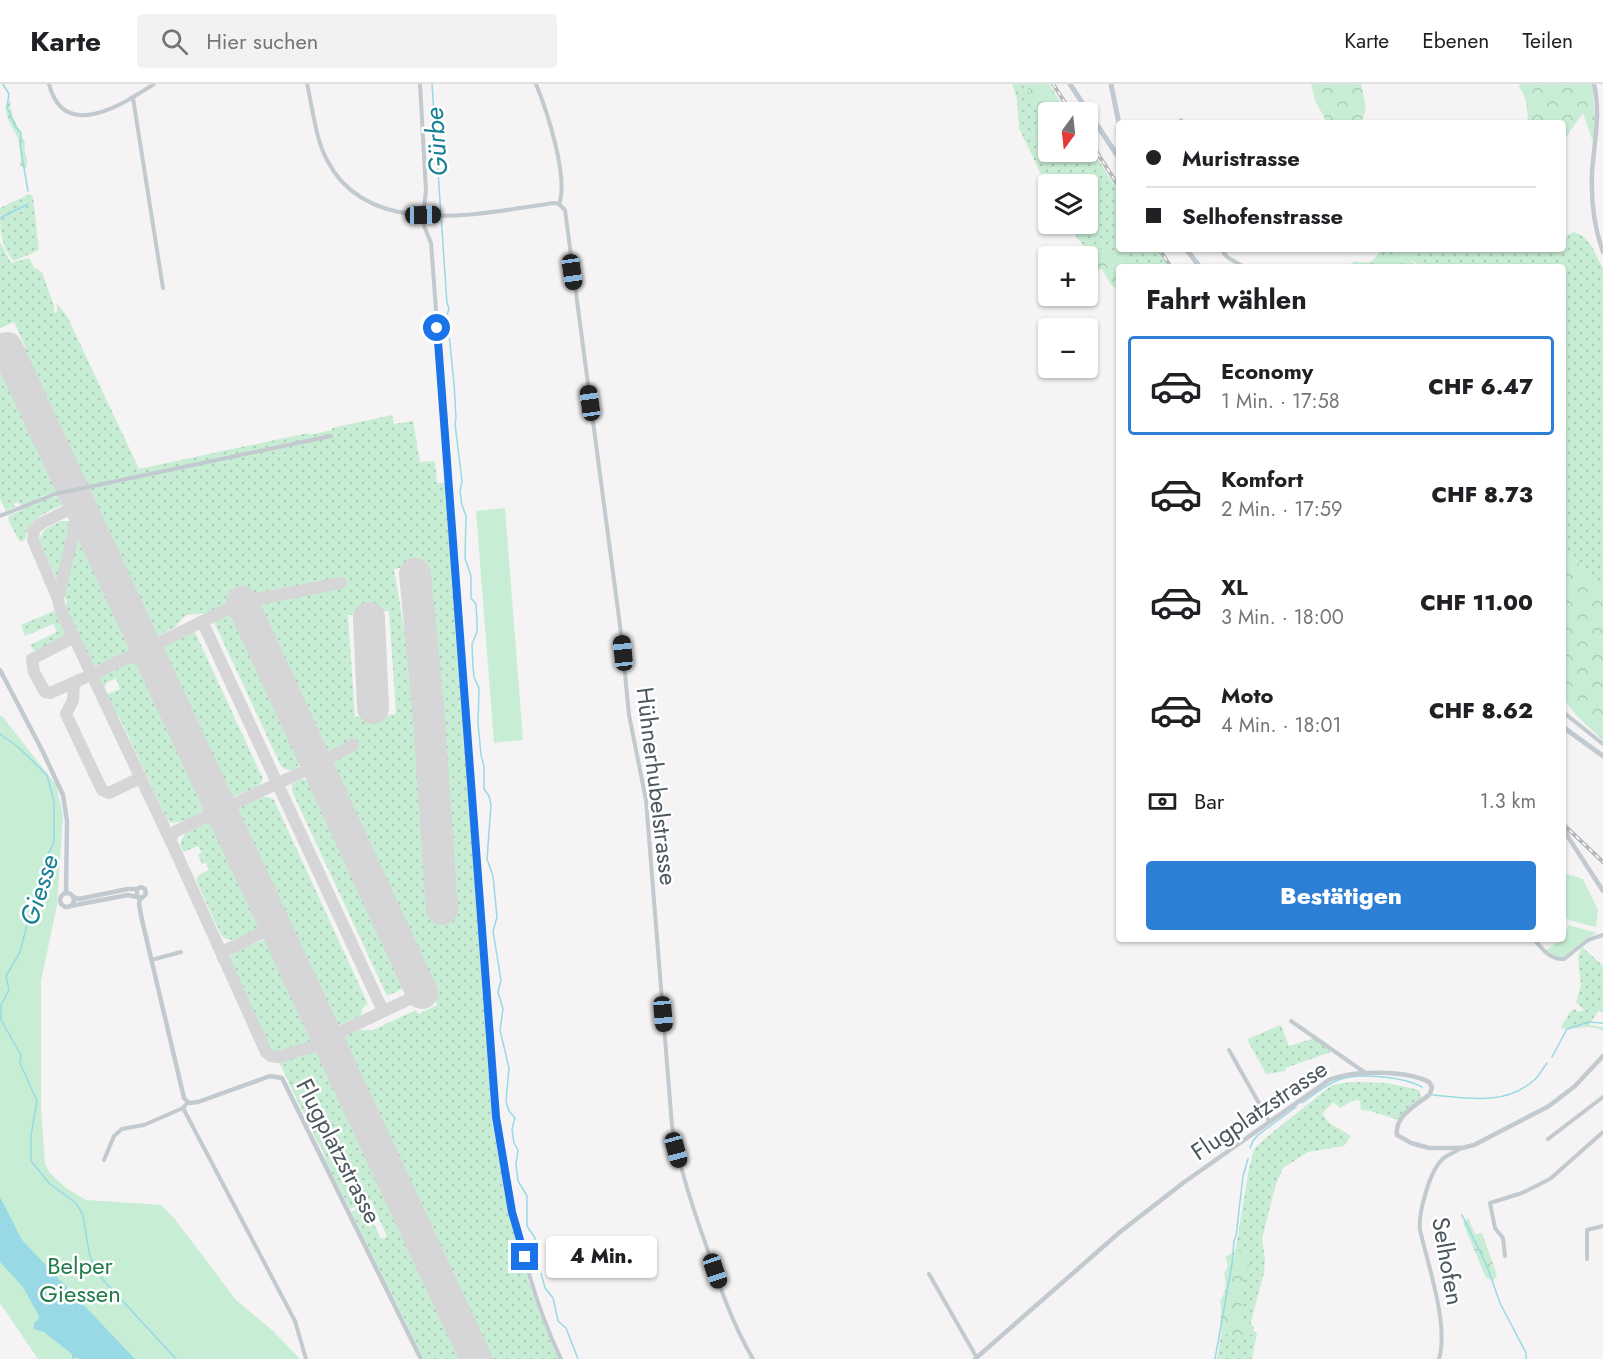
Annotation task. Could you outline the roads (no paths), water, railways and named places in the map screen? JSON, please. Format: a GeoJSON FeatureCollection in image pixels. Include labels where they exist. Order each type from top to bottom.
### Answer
{"type":"FeatureCollection","features":[{"type":"Feature","properties":{"kind":"main road"},"geometry":{"type":"LineString","coordinates":[[1070,84],[1116,153]]}},
{"type":"Feature","properties":{"kind":"main road"},"geometry":{"type":"LineString","coordinates":[[1110,84],[1118,120]]}},
{"type":"Feature","properties":{"kind":"main road"},"geometry":{"type":"LineString","coordinates":[[1188,252],[1198,264]]}},
{"type":"Feature","properties":{"kind":"main road"},"geometry":{"type":"LineString","coordinates":[[1566,729],[1603,756]]}},
{"type":"Feature","properties":{"kind":"street"},"geometry":{"type":"LineString","coordinates":[[49,84],[57,104],[66,111],[76,114],[108,111],[154,84]]}},
{"type":"Feature","properties":{"kind":"street"},"geometry":{"type":"LineString","coordinates":[[307,84],[321,146],[329,164],[340,179],[357,195],[380,207],[400,214],[436,215],[561,206]]}},
{"type":"Feature","properties":{"kind":"street"},"geometry":{"type":"LineString","coordinates":[[420,84],[426,191],[423,215],[424,226],[431,243],[496,1117],[512,1212],[538,1300],[561,1359]]}},
{"type":"Feature","properties":{"kind":"street","name":"Hühnerhubelstrasse"},"geometry":{"type":"LineString","coordinates":[[536,84],[550,122],[557,151],[563,195],[561,206],[621,633],[629,715],[646,800],[674,1134],[689,1197],[729,1311],[753,1359]]}},
{"type":"Feature","properties":{"kind":"street"},"geometry":{"type":"LineString","coordinates":[[1594,84],[1598,128],[1592,199],[1603,252]]}},
{"type":"Feature","properties":{"kind":"street"},"geometry":{"type":"LineString","coordinates":[[133,98],[163,288]]}},
{"type":"Feature","properties":{"kind":"street"},"geometry":{"type":"LineString","coordinates":[[1223,252],[1239,264]]}},
{"type":"Feature","properties":{"kind":"street"},"geometry":{"type":"LineString","coordinates":[[0,516],[56,494],[331,436]]}},
{"type":"Feature","properties":{"kind":"street"},"geometry":{"type":"LineString","coordinates":[[0,670],[63,795],[67,821],[66,893]]}},
{"type":"Feature","properties":{"kind":"street"},"geometry":{"type":"LineString","coordinates":[[1566,714],[1603,744]]}},
{"type":"Feature","properties":{"kind":"street"},"geometry":{"type":"LineString","coordinates":[[1566,831],[1603,891]]}},
{"type":"Feature","properties":{"kind":"street"},"geometry":{"type":"LineString","coordinates":[[66,893],[81,898],[128,889],[138,894]]}},
{"type":"Feature","properties":{"kind":"street"},"geometry":{"type":"LineString","coordinates":[[66,893],[61,897],[61,903],[65,906],[138,894]]}},
{"type":"Feature","properties":{"kind":"street"},"geometry":{"type":"LineString","coordinates":[[104,1160],[114,1136],[122,1129],[144,1125],[183,1108],[188,1102],[181,1092],[138,894]]}},
{"type":"Feature","properties":{"kind":"street"},"geometry":{"type":"LineString","coordinates":[[70,906],[73,897]]}},
{"type":"Feature","properties":{"kind":"street"},"geometry":{"type":"LineString","coordinates":[[1537,942],[1550,956],[1560,960],[1588,939],[1603,935]]}},
{"type":"Feature","properties":{"kind":"street"},"geometry":{"type":"LineString","coordinates":[[152,960],[181,952]]}},
{"type":"Feature","properties":{"kind":"street"},"geometry":{"type":"LineString","coordinates":[[1291,1021],[1364,1072]]}},
{"type":"Feature","properties":{"kind":"street"},"geometry":{"type":"LineString","coordinates":[[1229,1050],[1269,1121]]}},
{"type":"Feature","properties":{"kind":"street","name":"Flugplatzstrasse"},"geometry":{"type":"LineString","coordinates":[[976,1358],[1120,1232],[1183,1183],[1329,1080],[1345,1074],[1364,1072],[1420,1078],[1430,1082],[1432,1087],[1430,1094],[1399,1121],[1397,1135],[1429,1149],[1461,1148],[1483,1142],[1549,1106],[1575,1086],[1603,1056]]}},
{"type":"Feature","properties":{"kind":"street","name":"Flugplatzstrasse"},"geometry":{"type":"LineString","coordinates":[[188,1102],[201,1102],[270,1076],[282,1078],[421,1359]]}},
{"type":"Feature","properties":{"kind":"street"},"geometry":{"type":"LineString","coordinates":[[1548,1139],[1603,1097]]}},
{"type":"Feature","properties":{"kind":"street"},"geometry":{"type":"LineString","coordinates":[[183,1108],[296,1321],[306,1359]]}},
{"type":"Feature","properties":{"kind":"street"},"geometry":{"type":"LineString","coordinates":[[1505,1256],[1503,1238],[1495,1228],[1490,1203],[1522,1193],[1550,1179],[1603,1132]]}},
{"type":"Feature","properties":{"kind":"street","name":"Selhofen"},"geometry":{"type":"LineString","coordinates":[[1439,1359],[1442,1344],[1441,1323],[1420,1230],[1419,1216],[1428,1187],[1439,1163],[1461,1148]]}},
{"type":"Feature","properties":{"kind":"street"},"geometry":{"type":"LineString","coordinates":[[1587,1259],[1587,1230],[1603,1226]]}},
{"type":"Feature","properties":{"kind":"street"},"geometry":{"type":"LineString","coordinates":[[929,1274],[976,1358]]}},
{"type":"Feature","properties":{"kind":"water"},"geometry":{"type":"Polygon","coordinates":[[[0,1197],[22,1240],[135,1359],[79,1359],[77,1357],[72,1359],[72,1354],[44,1332],[34,1329],[34,1323],[39,1316],[23,1287],[0,1262],[0,1197]]]}},
{"type":"Feature","properties":{"kind":"waterway"},"geometry":{"type":"LineString","coordinates":[[3,84],[9,94],[7,107],[15,126],[21,133],[20,145],[28,191]]}},
{"type":"Feature","properties":{"kind":"waterway","name":"Gürbe"},"geometry":{"type":"LineString","coordinates":[[432,84],[455,424],[462,481],[460,491],[466,516],[465,558],[471,576],[471,598],[476,604],[477,632],[472,644],[473,667],[479,688],[478,723],[484,766],[484,789],[491,805],[487,859],[493,876],[497,917],[493,931],[501,980],[498,992],[503,1009],[500,1030],[509,1068],[506,1101],[509,1111],[515,1118],[512,1129],[514,1143],[518,1150],[516,1164],[518,1181],[527,1196],[527,1226],[535,1238],[536,1255],[545,1288],[553,1298],[558,1321],[566,1328],[578,1359]]}},
{"type":"Feature","properties":{"kind":"waterway"},"geometry":{"type":"LineString","coordinates":[[0,218],[28,204]]}},
{"type":"Feature","properties":{"kind":"waterway","name":"Giesse"},"geometry":{"type":"LineString","coordinates":[[0,734],[18,747],[47,775],[54,802],[54,842],[41,870],[20,952],[6,976],[9,990],[1,1005],[1,1020],[21,1055],[20,1063],[37,1101],[31,1135],[31,1161],[50,1184],[76,1203],[83,1215],[89,1252],[95,1271],[176,1359]]}},
{"type":"Feature","properties":{"kind":"waterway"},"geometry":{"type":"LineString","coordinates":[[1552,1057],[1567,1029],[1588,1022],[1603,1023]]}},
{"type":"Feature","properties":{"kind":"waterway"},"geometry":{"type":"LineString","coordinates":[[1433,1095],[1485,1098],[1510,1094],[1522,1089],[1535,1079],[1547,1063]]}},
{"type":"Feature","properties":{"kind":"waterway"},"geometry":{"type":"LineString","coordinates":[[1302,1103],[1319,1090],[1338,1080],[1357,1076],[1381,1077],[1414,1083],[1422,1087]]}},
{"type":"Feature","properties":{"kind":"waterway"},"geometry":{"type":"LineString","coordinates":[[1250,1148],[1258,1135],[1296,1107]]}},
{"type":"Feature","properties":{"kind":"waterway"},"geometry":{"type":"LineString","coordinates":[[1215,1359],[1232,1264],[1243,1176],[1248,1159]]}},
{"type":"Feature","properties":{"kind":"waterway"},"geometry":{"type":"LineString","coordinates":[[1462,1215],[1487,1266],[1500,1303],[1526,1353],[1526,1359]]}},
{"type":"Feature","properties":{"kind":"railway"},"geometry":{"type":"LineString","coordinates":[[1053,84],[1065,102]]}},
{"type":"Feature","properties":{"kind":"railway"},"geometry":{"type":"LineString","coordinates":[[1098,154],[1116,182]]}},
{"type":"Feature","properties":{"kind":"railway"},"geometry":{"type":"LineString","coordinates":[[1161,252],[1169,264]]}},
{"type":"Feature","properties":{"kind":"railway"},"geometry":{"type":"LineString","coordinates":[[1566,827],[1603,862]]}},
{"type":"Feature","properties":{"kind":"park label","name":"Belper Giessen"},"geometry":{"type":"Point","coordinates":[80,1279]}}]}
